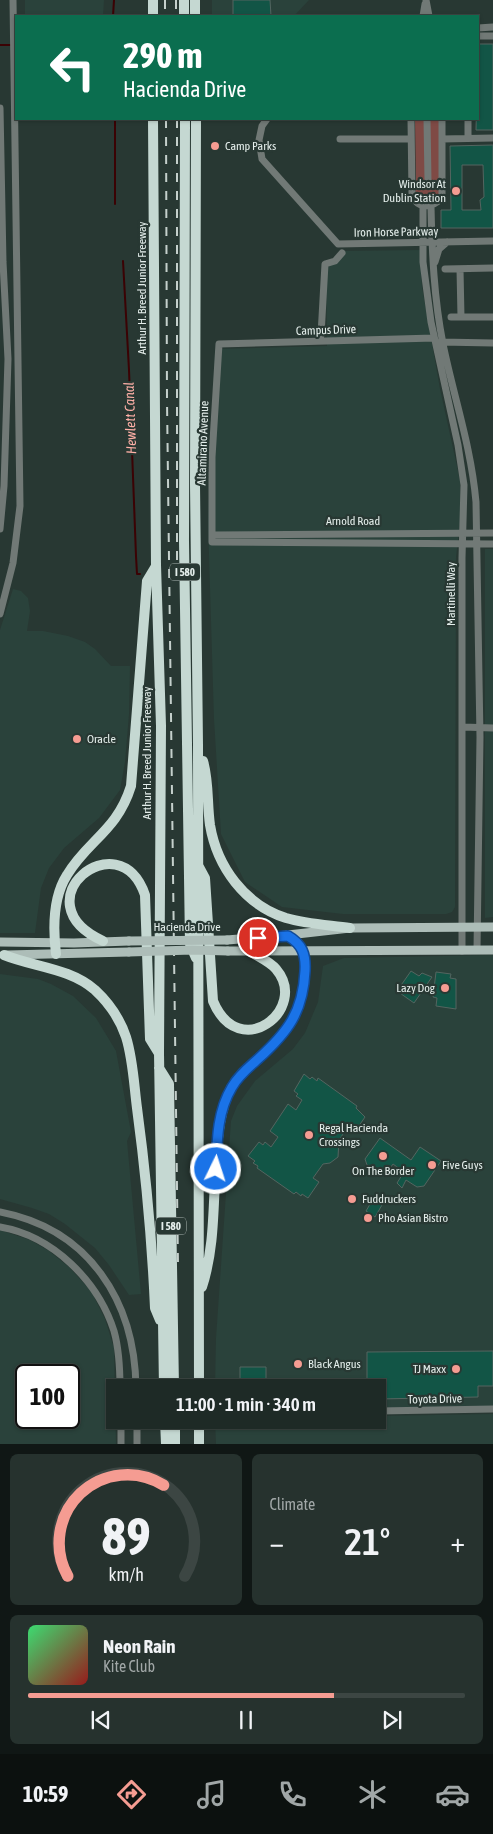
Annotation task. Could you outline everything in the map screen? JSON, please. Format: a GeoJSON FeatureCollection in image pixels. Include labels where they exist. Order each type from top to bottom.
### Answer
{"type":"FeatureCollection","features":[{"type":"Feature","properties":{"kind":"highway"},"geometry":{"type":"LineString","coordinates":[[153,0],[153,15]]}},
{"type":"Feature","properties":{"kind":"highway"},"geometry":{"type":"LineString","coordinates":[[184,0],[184,15]]}},
{"type":"Feature","properties":{"kind":"highway"},"geometry":{"type":"LineString","coordinates":[[195,0],[195,15]]}},
{"type":"Feature","properties":{"kind":"highway","name":"Arthur H. Breed Junior Freeway"},"geometry":{"type":"LineString","coordinates":[[153,120],[156,565],[161,726],[159,1068],[164,1379]]}},
{"type":"Feature","properties":{"kind":"highway","name":"I 580"},"geometry":{"type":"LineString","coordinates":[[185,120],[184,551],[188,863],[190,944],[198,963]]}},
{"type":"Feature","properties":{"kind":"highway","name":"I 580"},"geometry":{"type":"LineString","coordinates":[[196,123],[195,484],[198,745],[199,1379]]}},
{"type":"Feature","properties":{"kind":"highway"},"geometry":{"type":"LineString","coordinates":[[56,954],[56,911],[64,880],[74,865],[118,816],[131,786],[147,582],[156,565]]}},
{"type":"Feature","properties":{"kind":"highway"},"geometry":{"type":"LineString","coordinates":[[198,745],[204,765],[213,840],[224,868],[233,881],[256,903],[285,918],[350,928]]}},
{"type":"Feature","properties":{"kind":"highway"},"geometry":{"type":"LineString","coordinates":[[103,941],[84,931],[78,925],[70,907],[70,898],[72,888],[84,871],[110,864],[128,870],[136,877],[145,895],[149,962],[150,1039],[159,1052]]}},
{"type":"Feature","properties":{"kind":"highway"},"geometry":{"type":"LineString","coordinates":[[197,864],[205,878],[213,1001],[228,1025],[243,1030],[259,1028],[274,1019],[285,999],[282,979],[276,970],[251,952]]}},
{"type":"Feature","properties":{"kind":"highway"},"geometry":{"type":"LineString","coordinates":[[200,1295],[209,1264],[221,1115],[232,1086],[242,1072],[277,1040],[295,1016],[304,990],[305,962],[303,952],[301,946],[288,936]]}},
{"type":"Feature","properties":{"kind":"highway"},"geometry":{"type":"LineString","coordinates":[[2,955],[24,963],[71,975],[83,981],[106,1002],[122,1027],[130,1053],[142,1146],[151,1227],[155,1308],[162,1325]]}},
{"type":"Feature","properties":{"kind":"highway","name":"I 580"},"geometry":{"type":"LineString","coordinates":[[159,1068],[169,1084],[174,1379]]}},
{"type":"Feature","properties":{"kind":"highway"},"geometry":{"type":"LineString","coordinates":[[165,1429],[166,1444]]}},
{"type":"Feature","properties":{"kind":"highway"},"geometry":{"type":"LineString","coordinates":[[175,1429],[175,1444]]}},
{"type":"Feature","properties":{"kind":"highway"},"geometry":{"type":"LineString","coordinates":[[199,1429],[199,1444]]}},
{"type":"Feature","properties":{"kind":"main road","name":"Hacienda Drive"},"geometry":{"type":"LineString","coordinates":[[0,942],[227,940],[288,936],[350,928],[493,927]]}},
{"type":"Feature","properties":{"kind":"main road","name":"Hacienda Drive"},"geometry":{"type":"LineString","coordinates":[[2,955],[192,950],[303,952],[493,950]]}},
{"type":"Feature","properties":{"kind":"street"},"geometry":{"type":"LineString","coordinates":[[13,0],[15,109]]}},
{"type":"Feature","properties":{"kind":"street"},"geometry":{"type":"LineString","coordinates":[[423,15],[426,0]]}},
{"type":"Feature","properties":{"kind":"street"},"geometry":{"type":"LineString","coordinates":[[426,0],[429,15]]}},
{"type":"Feature","properties":{"kind":"street"},"geometry":{"type":"LineString","coordinates":[[479,28],[493,27]]}},
{"type":"Feature","properties":{"kind":"street"},"geometry":{"type":"LineString","coordinates":[[479,36],[493,36]]}},
{"type":"Feature","properties":{"kind":"street"},"geometry":{"type":"LineString","coordinates":[[0,108],[3,262],[8,359],[5,472],[0,529]]}},
{"type":"Feature","properties":{"kind":"street"},"geometry":{"type":"LineString","coordinates":[[0,614],[13,563],[20,506],[15,120]]}},
{"type":"Feature","properties":{"kind":"street","name":"Iron Horse Parkway"},"geometry":{"type":"LineString","coordinates":[[267,120],[260,135],[259,146],[266,166],[338,244],[493,241]]}},
{"type":"Feature","properties":{"kind":"street"},"geometry":{"type":"LineString","coordinates":[[411,120],[412,195],[416,202],[427,206],[438,202],[443,195],[442,120]]}},
{"type":"Feature","properties":{"kind":"street"},"geometry":{"type":"LineString","coordinates":[[427,120],[428,181]]}},
{"type":"Feature","properties":{"kind":"street"},"geometry":{"type":"LineString","coordinates":[[468,120],[468,138]]}},
{"type":"Feature","properties":{"kind":"street"},"geometry":{"type":"LineString","coordinates":[[442,138],[493,138]]}},
{"type":"Feature","properties":{"kind":"street"},"geometry":{"type":"LineString","coordinates":[[340,139],[411,139]]}},
{"type":"Feature","properties":{"kind":"street"},"geometry":{"type":"LineString","coordinates":[[1,166],[16,166]]}},
{"type":"Feature","properties":{"kind":"street"},"geometry":{"type":"LineString","coordinates":[[1,177],[16,176]]}},
{"type":"Feature","properties":{"kind":"street","name":"Martinelli Way"},"geometry":{"type":"LineString","coordinates":[[427,206],[432,242],[435,291],[443,342],[473,468],[480,728],[479,926],[477,950]]}},
{"type":"Feature","properties":{"kind":"street","name":"Martinelli Way"},"geometry":{"type":"LineString","coordinates":[[427,206],[423,242],[425,286],[434,340],[458,445],[464,485],[462,951]]}},
{"type":"Feature","properties":{"kind":"street","name":"Martinelli Way"},"geometry":{"type":"LineString","coordinates":[[435,291],[434,263],[439,249],[447,242]]}},
{"type":"Feature","properties":{"kind":"street"},"geometry":{"type":"LineString","coordinates":[[321,335],[325,264],[335,261],[342,253]]}},
{"type":"Feature","properties":{"kind":"street"},"geometry":{"type":"LineString","coordinates":[[444,269],[493,268]]}},
{"type":"Feature","properties":{"kind":"street"},"geometry":{"type":"LineString","coordinates":[[460,269],[461,317]]}},
{"type":"Feature","properties":{"kind":"street"},"geometry":{"type":"LineString","coordinates":[[451,318],[493,317]]}},
{"type":"Feature","properties":{"kind":"street","name":"Campus Drive"},"geometry":{"type":"LineString","coordinates":[[219,344],[434,340],[443,342],[493,343]]}},
{"type":"Feature","properties":{"kind":"street","name":"Altamirano Avenue"},"geometry":{"type":"LineString","coordinates":[[212,538],[212,457],[219,344]]}},
{"type":"Feature","properties":{"kind":"street","name":"Arnold Road"},"geometry":{"type":"LineString","coordinates":[[212,538],[493,533]]}},
{"type":"Feature","properties":{"kind":"street","name":"Arnold Road"},"geometry":{"type":"LineString","coordinates":[[212,538],[493,544]]}},
{"type":"Feature","properties":{"kind":"street"},"geometry":{"type":"LineString","coordinates":[[463,727],[493,728]]}},
{"type":"Feature","properties":{"kind":"street"},"geometry":{"type":"LineString","coordinates":[[0,1212],[48,1227],[66,1239],[97,1268],[113,1292],[128,1326],[134,1350],[136,1379]]}},
{"type":"Feature","properties":{"kind":"street"},"geometry":{"type":"LineString","coordinates":[[0,1227],[40,1241],[57,1252],[85,1279],[104,1308],[114,1331],[119,1379]]}},
{"type":"Feature","properties":{"kind":"street","name":"Toyota Drive"},"geometry":{"type":"LineString","coordinates":[[386,1411],[493,1409]]}},
{"type":"Feature","properties":{"kind":"street"},"geometry":{"type":"LineString","coordinates":[[121,1429],[121,1444]]}},
{"type":"Feature","properties":{"kind":"street"},"geometry":{"type":"LineString","coordinates":[[136,1429],[137,1444]]}},
{"type":"Feature","properties":{"kind":"shaded area"},"geometry":{"type":"Polygon","coordinates":[[[25,0],[104,0],[103,15],[25,15],[25,0]]]}},
{"type":"Feature","properties":{"kind":"shaded area"},"geometry":{"type":"Polygon","coordinates":[[[212,0],[309,0],[295,15],[212,15],[212,0]]]}},
{"type":"Feature","properties":{"kind":"shaded area"},"geometry":{"type":"Polygon","coordinates":[[[415,120],[439,120],[441,195],[435,200],[420,200],[415,194],[415,120]]]}},
{"type":"Feature","properties":{"kind":"shaded area"},"geometry":{"type":"Polygon","coordinates":[[[420,250],[422,287],[440,389],[460,480],[460,523],[456,557],[455,907],[452,912],[446,914],[343,914],[282,907],[245,882],[221,834],[214,719],[208,521],[215,349],[327,346],[326,266],[337,262],[345,251],[420,250]]]}},
{"type":"Feature","properties":{"kind":"shaded area"},"geometry":{"type":"Polygon","coordinates":[[[485,549],[493,549],[493,917],[485,918],[485,549]]]}},
{"type":"Feature","properties":{"kind":"shaded area","name":"Oracle"},"geometry":{"type":"Polygon","coordinates":[[[13,589],[21,591],[28,598],[30,611],[27,631],[43,631],[68,636],[85,642],[95,649],[111,666],[130,666],[129,714],[125,762],[120,790],[99,818],[64,848],[49,868],[41,888],[35,933],[0,933],[0,630],[13,589]]]}},
{"type":"Feature","properties":{"kind":"shaded area"},"geometry":{"type":"Polygon","coordinates":[[[493,955],[493,1406],[386,1409],[386,1379],[215,1379],[216,1338],[231,1121],[237,1106],[255,1081],[293,1049],[305,1033],[318,1002],[323,966],[344,958],[493,955]]]}},
{"type":"Feature","properties":{"kind":"shaded area"},"geometry":{"type":"Polygon","coordinates":[[[0,974],[38,979],[73,996],[96,1018],[116,1051],[131,1132],[127,1141],[141,1294],[129,1295],[95,1248],[65,1224],[49,1214],[0,1199],[0,974]]]}},
{"type":"Feature","properties":{"kind":"shaded area"},"geometry":{"type":"Polygon","coordinates":[[[0,1230],[30,1240],[49,1251],[69,1267],[91,1291],[105,1319],[114,1348],[115,1379],[106,1379],[106,1429],[116,1429],[116,1444],[0,1444],[0,1230]]]}},
{"type":"Feature","properties":{"kind":"shaded area"},"geometry":{"type":"Polygon","coordinates":[[[493,1414],[493,1444],[216,1444],[215,1429],[386,1429],[386,1416],[493,1414]]]}},
{"type":"Feature","properties":{"kind":"building"},"geometry":{"type":"Polygon","coordinates":[[[233,0],[270,0],[271,15],[233,15],[233,0]]]}},
{"type":"Feature","properties":{"kind":"building"},"geometry":{"type":"Polygon","coordinates":[[[479,44],[493,44],[493,130],[476,130],[476,120],[479,120],[479,44]]]}},
{"type":"Feature","properties":{"kind":"building","name":"Windsor At Dublin Station"},"geometry":{"type":"Polygon","coordinates":[[[493,145],[493,228],[441,228],[441,210],[451,210],[450,146],[493,145]],[[462,165],[462,210],[481,210],[480,200],[484,197],[483,165],[462,165]]]}},
{"type":"Feature","properties":{"kind":"building"},"geometry":{"type":"Polygon","coordinates":[[[411,971],[419,976],[422,973],[432,977],[414,1003],[397,991],[411,971]]]}},
{"type":"Feature","properties":{"kind":"building","name":"Lazy Dog"},"geometry":{"type":"Polygon","coordinates":[[[436,972],[451,974],[450,978],[456,979],[456,1009],[436,1006],[437,998],[433,997],[436,972]]]}},
{"type":"Feature","properties":{"kind":"building","name":"Regal Hacienda Crossings"},"geometry":{"type":"Polygon","coordinates":[[[304,1074],[310,1079],[312,1077],[317,1081],[318,1078],[357,1106],[356,1108],[365,1117],[354,1133],[347,1128],[339,1140],[338,1157],[330,1163],[323,1164],[313,1178],[319,1182],[308,1198],[296,1192],[294,1194],[257,1168],[258,1166],[253,1163],[255,1161],[248,1156],[259,1142],[263,1145],[265,1142],[271,1147],[278,1137],[270,1131],[288,1104],[296,1110],[302,1100],[296,1096],[298,1094],[294,1091],[304,1074]]]}},
{"type":"Feature","properties":{"kind":"building"},"geometry":{"type":"Polygon","coordinates":[[[380,1138],[411,1160],[420,1147],[441,1161],[424,1186],[417,1187],[406,1180],[402,1188],[397,1183],[404,1172],[393,1164],[386,1174],[367,1165],[365,1159],[380,1138]]]}},
{"type":"Feature","properties":{"kind":"building"},"geometry":{"type":"Polygon","coordinates":[[[373,1199],[382,1205],[375,1217],[366,1211],[373,1199]]]}},
{"type":"Feature","properties":{"kind":"building"},"geometry":{"type":"Polygon","coordinates":[[[493,1351],[493,1386],[478,1386],[478,1397],[386,1399],[386,1379],[367,1379],[367,1352],[493,1351]]]}},
{"type":"Feature","properties":{"kind":"building"},"geometry":{"type":"Polygon","coordinates":[[[240,1367],[266,1367],[266,1379],[240,1379],[240,1367]]]}},
{"type":"Feature","properties":{"kind":"waterway"},"geometry":{"type":"LineString","coordinates":[[113,15],[114,0]]}},
{"type":"Feature","properties":{"kind":"waterway"},"geometry":{"type":"LineString","coordinates":[[0,45],[11,45]]}},
{"type":"Feature","properties":{"kind":"waterway","name":"Hewlett Canal"},"geometry":{"type":"LineString","coordinates":[[115,120],[115,204]]}},
{"type":"Feature","properties":{"kind":"waterway","name":"Hewlett Canal"},"geometry":{"type":"LineString","coordinates":[[123,261],[136,556],[137,574],[140,574]]}},
{"type":"Feature","properties":{"kind":"railway"},"geometry":{"type":"LineString","coordinates":[[165,0],[165,15]]}},
{"type":"Feature","properties":{"kind":"railway"},"geometry":{"type":"LineString","coordinates":[[176,0],[176,15]]}},
{"type":"Feature","properties":{"kind":"railway"},"geometry":{"type":"LineString","coordinates":[[166,120],[167,401],[178,1266]]}},
{"type":"Feature","properties":{"kind":"railway"},"geometry":{"type":"LineString","coordinates":[[177,120],[177,581]]}},
{"type":"Feature","properties":{"kind":"place","name":"Camp Parks"},"geometry":{"type":"Point","coordinates":[215,146]}},
{"type":"Feature","properties":{"kind":"place","name":"Windsor At Dublin Station"},"geometry":{"type":"Point","coordinates":[456,191]}},
{"type":"Feature","properties":{"kind":"place","name":"Oracle"},"geometry":{"type":"Point","coordinates":[77,739]}},
{"type":"Feature","properties":{"kind":"place","name":"Lazy Dog"},"geometry":{"type":"Point","coordinates":[445,988]}},
{"type":"Feature","properties":{"kind":"place","name":"Regal Hacienda Crossings"},"geometry":{"type":"Point","coordinates":[309,1135]}},
{"type":"Feature","properties":{"kind":"place","name":"On The Border"},"geometry":{"type":"Point","coordinates":[383,1156]}},
{"type":"Feature","properties":{"kind":"place","name":"Five Guys"},"geometry":{"type":"Point","coordinates":[432,1165]}},
{"type":"Feature","properties":{"kind":"place","name":"Fuddruckers"},"geometry":{"type":"Point","coordinates":[352,1199]}},
{"type":"Feature","properties":{"kind":"place","name":"Pho Asian Bistro"},"geometry":{"type":"Point","coordinates":[368,1218]}},
{"type":"Feature","properties":{"kind":"place","name":"Black Angus"},"geometry":{"type":"Point","coordinates":[298,1364]}},
{"type":"Feature","properties":{"kind":"place","name":"TJ Maxx"},"geometry":{"type":"Point","coordinates":[456,1369]}},
{"type":"Feature","properties":{"kind":"route"},"geometry":{"type":"LineString","coordinates":[[216,1169],[218,1131],[225,1100],[242,1072],[259,1058],[289,1027],[301,1004],[304,990],[305,962],[301,946],[296,940],[288,936],[258,938]]}}]}
